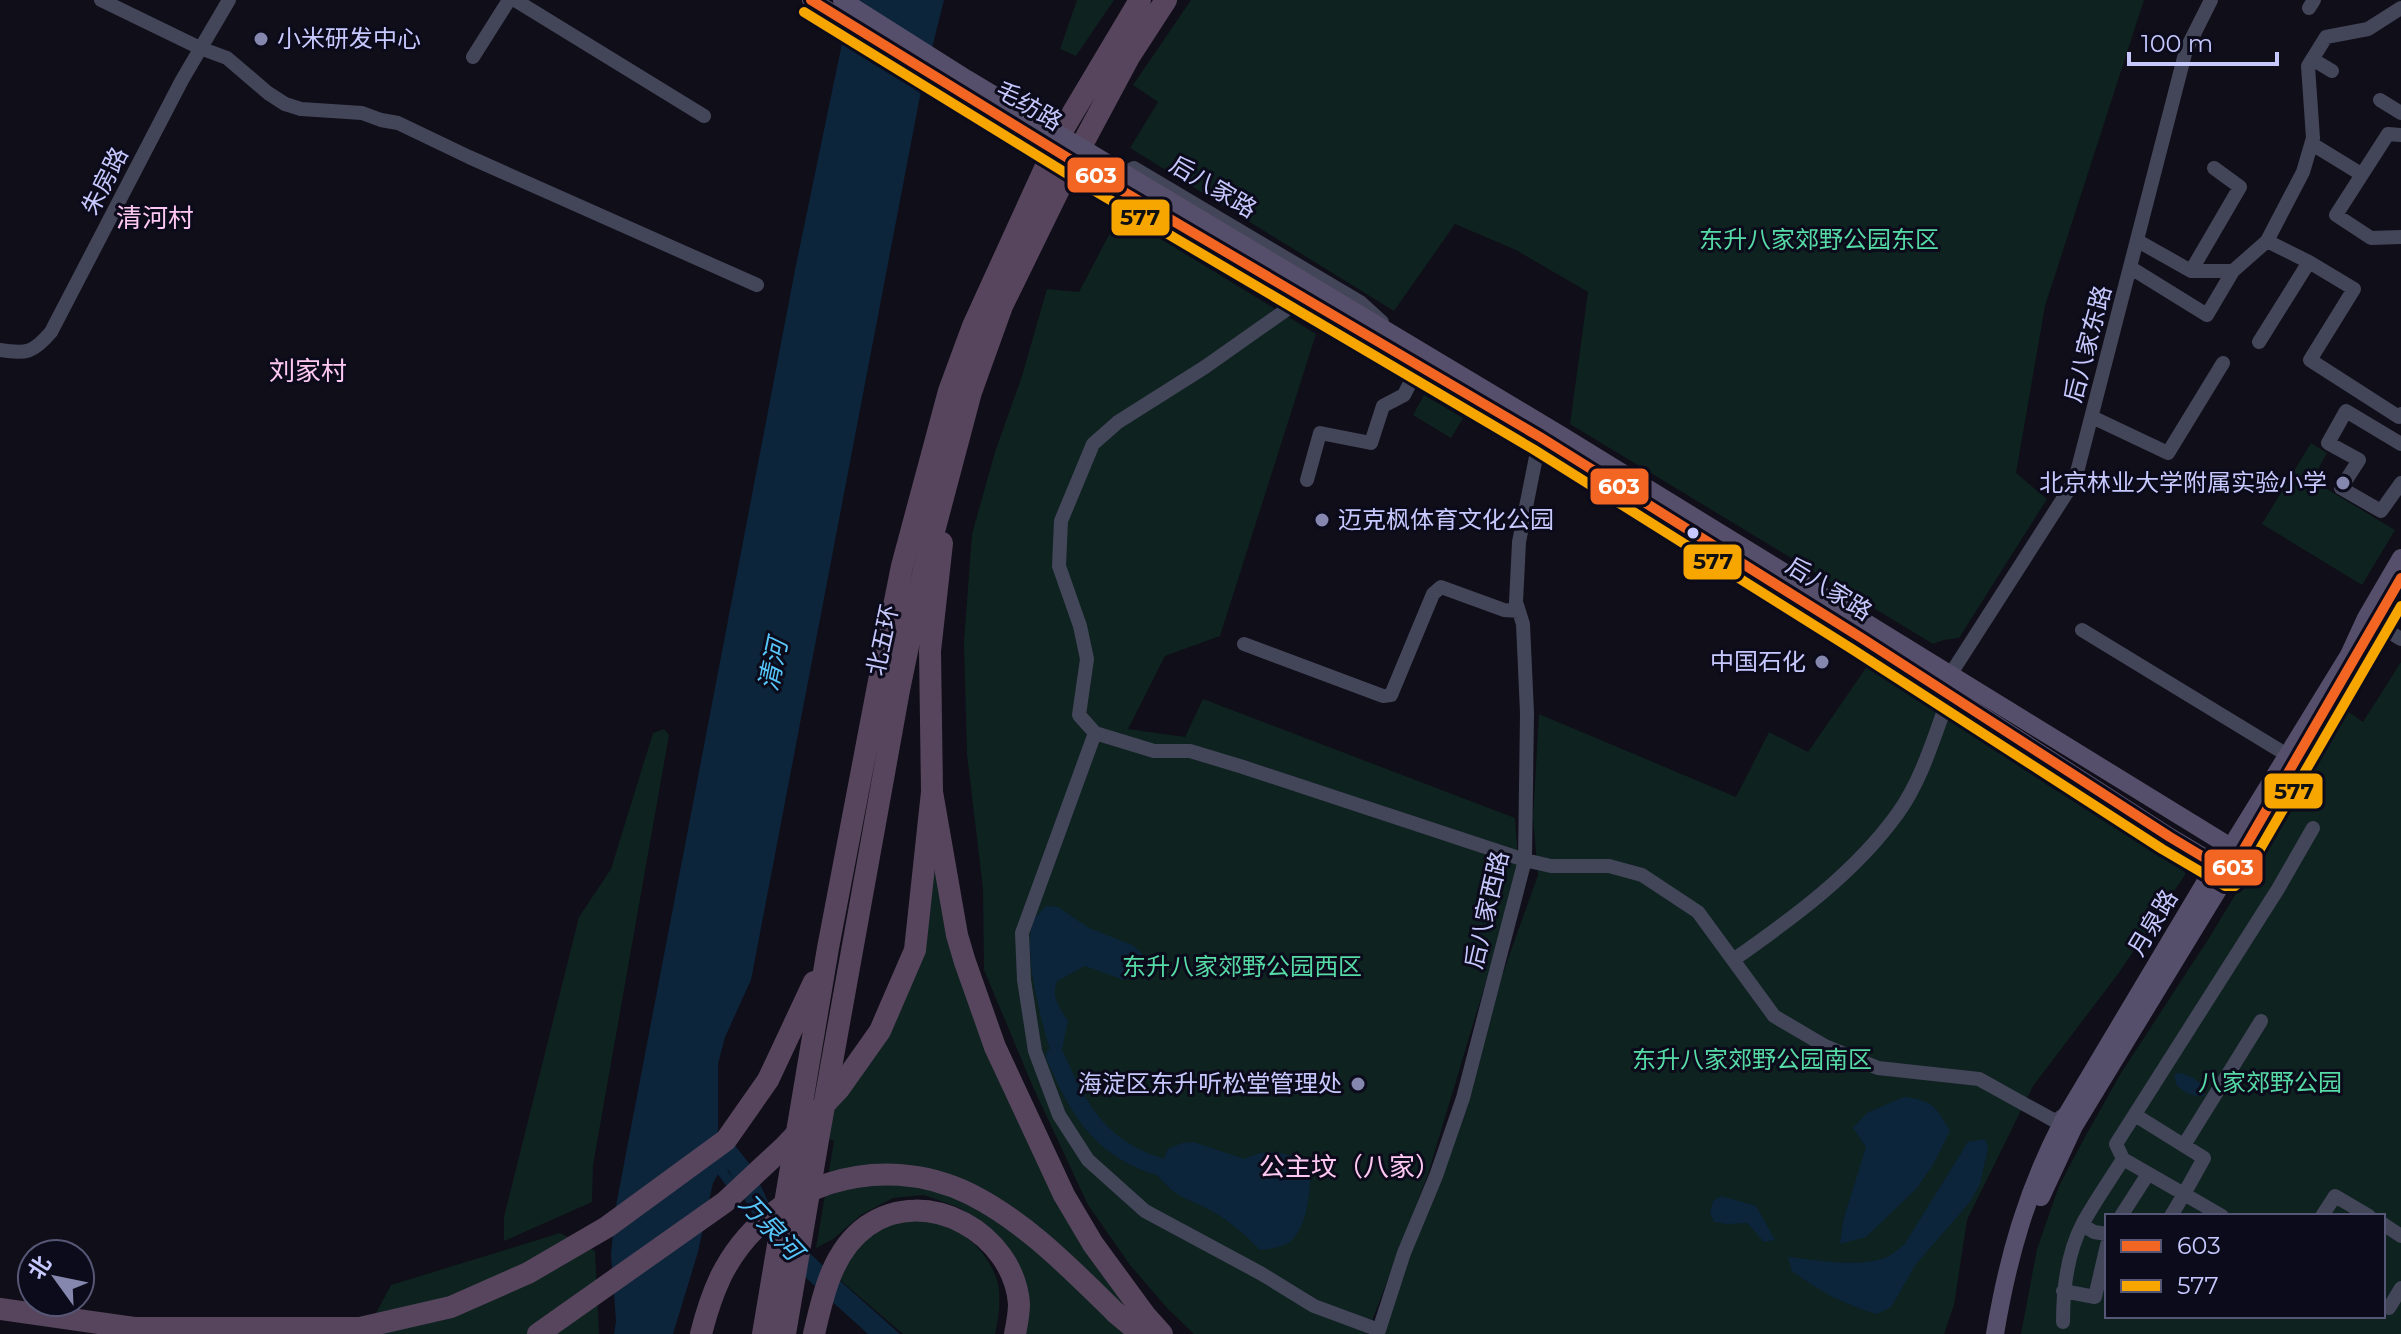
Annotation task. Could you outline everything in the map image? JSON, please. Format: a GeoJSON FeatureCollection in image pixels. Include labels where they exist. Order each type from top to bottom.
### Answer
{"type":"FeatureCollection","features":[{"type":"Feature","properties":{"kind":"highway","name":"北五环"},"geometry":{"type":"LineString","coordinates":[[763,1334],[828,948],[902,566],[949,391],[973,326],[1062,131],[1140,0]]}},
{"type":"Feature","properties":{"kind":"highway","name":"北五环"},"geometry":{"type":"LineString","coordinates":[[785,1334],[899,690],[924,569],[971,392],[1002,306],[1075,158],[1129,57],[1166,0]]}},
{"type":"Feature","properties":{"kind":"highway"},"geometry":{"type":"LineString","coordinates":[[538,1334],[725,1202],[784,1147],[839,1089],[880,1031],[915,950],[932,792],[930,651],[950,474]]}},
{"type":"Feature","properties":{"kind":"highway"},"geometry":{"type":"LineString","coordinates":[[932,792],[957,935],[995,1047],[1064,1195],[1093,1244],[1162,1334]]}},
{"type":"Feature","properties":{"kind":"highway"},"geometry":{"type":"LineString","coordinates":[[135,1328],[360,1328],[451,1307],[528,1273],[607,1227],[726,1140],[768,1080],[828,948]]}},
{"type":"Feature","properties":{"kind":"highway"},"geometry":{"type":"LineString","coordinates":[[701,1334],[721,1276],[736,1252],[758,1227],[785,1204],[813,1188],[846,1177],[875,1175],[910,1175],[938,1181],[970,1194],[1006,1216],[1043,1245],[1141,1334]]}},
{"type":"Feature","properties":{"kind":"highway"},"geometry":{"type":"LineString","coordinates":[[814,1334],[823,1292],[831,1272],[852,1241],[867,1227],[885,1217],[932,1211],[964,1222],[1001,1256],[1016,1287],[1019,1305],[1015,1334]]}},
{"type":"Feature","properties":{"kind":"highway"},"geometry":{"type":"LineString","coordinates":[[0,1309],[176,1334]]}},
{"type":"Feature","properties":{"kind":"main road","name":"毛纺路"},"geometry":{"type":"LineString","coordinates":[[842,0],[1352,319]]}},
{"type":"Feature","properties":{"kind":"main road","name":"毛纺路"},"geometry":{"type":"LineString","coordinates":[[812,4],[1102,179],[1352,319]]}},
{"type":"Feature","properties":{"kind":"main road","name":"后八家路"},"geometry":{"type":"LineString","coordinates":[[1352,319],[1559,434],[2235,850]]}},
{"type":"Feature","properties":{"kind":"main road","name":"后八家路"},"geometry":{"type":"LineString","coordinates":[[1402,349],[1418,367],[1540,437],[2223,869]]}},
{"type":"Feature","properties":{"kind":"main road","name":"月泉路"},"geometry":{"type":"LineString","coordinates":[[2235,850],[2349,655],[2366,618],[2401,558]]}},
{"type":"Feature","properties":{"kind":"main road","name":"月泉路"},"geometry":{"type":"LineString","coordinates":[[2006,1334],[2024,1241],[2042,1193],[2074,1126],[2223,869],[2356,657],[2373,622],[2401,578]]}},
{"type":"Feature","properties":{"kind":"main road","name":"月泉路"},"geometry":{"type":"LineString","coordinates":[[1995,1334],[2016,1231],[2043,1159],[2153,968],[2223,869]]}},
{"type":"Feature","properties":{"kind":"street"},"geometry":{"type":"LineString","coordinates":[[101,0],[227,58],[285,104],[301,109],[362,113],[398,123],[757,285]]}},
{"type":"Feature","properties":{"kind":"street","name":"朱房路"},"geometry":{"type":"LineString","coordinates":[[0,350],[17,353],[37,349],[51,332],[200,48],[229,0]]}},
{"type":"Feature","properties":{"kind":"street"},"geometry":{"type":"LineString","coordinates":[[473,57],[512,0],[704,116]]}},
{"type":"Feature","properties":{"kind":"street"},"geometry":{"type":"LineString","coordinates":[[796,0],[812,4]]}},
{"type":"Feature","properties":{"kind":"street"},"geometry":{"type":"LineString","coordinates":[[831,0],[955,79]]}},
{"type":"Feature","properties":{"kind":"street","name":"后八家东路"},"geometry":{"type":"LineString","coordinates":[[1950,675],[2075,480],[2186,50],[2211,0]]}},
{"type":"Feature","properties":{"kind":"street"},"geometry":{"type":"LineString","coordinates":[[2131,268],[2207,315],[2233,271],[2267,241],[2303,172],[2313,138],[2308,66],[2312,59],[2326,37],[2368,29],[2401,8]]}},
{"type":"Feature","properties":{"kind":"street"},"geometry":{"type":"LineString","coordinates":[[2312,59],[2332,71]]}},
{"type":"Feature","properties":{"kind":"street"},"geometry":{"type":"LineString","coordinates":[[2380,100],[2401,113]]}},
{"type":"Feature","properties":{"kind":"street"},"geometry":{"type":"LineString","coordinates":[[2401,135],[2388,134],[2336,215],[2371,238],[2401,237]]}},
{"type":"Feature","properties":{"kind":"street"},"geometry":{"type":"LineString","coordinates":[[2312,144],[2361,174]]}},
{"type":"Feature","properties":{"kind":"street","name":"后八家路"},"geometry":{"type":"LineString","coordinates":[[1134,168],[1360,302],[1402,349],[1351,342],[1196,243],[1118,199],[1116,178],[1134,168]]}},
{"type":"Feature","properties":{"kind":"street"},"geometry":{"type":"LineString","coordinates":[[2191,271],[2240,187],[2214,168]]}},
{"type":"Feature","properties":{"kind":"street"},"geometry":{"type":"LineString","coordinates":[[2138,241],[2191,271],[2233,271]]}},
{"type":"Feature","properties":{"kind":"street"},"geometry":{"type":"LineString","coordinates":[[2267,241],[2354,289],[2310,360],[2399,417],[2401,414]]}},
{"type":"Feature","properties":{"kind":"street"},"geometry":{"type":"LineString","coordinates":[[2259,342],[2309,262]]}},
{"type":"Feature","properties":{"kind":"street"},"geometry":{"type":"LineString","coordinates":[[1293,305],[1205,367],[1118,422],[1093,444],[1061,521],[1059,566],[1080,626],[1087,659],[1079,715],[1095,733],[1154,751],[1190,751],[1525,860],[1551,866],[1609,866],[1642,875],[1698,912],[1774,1016],[1825,1046],[1878,1068],[1979,1079],[2055,1121],[2069,1111]]}},
{"type":"Feature","properties":{"kind":"street"},"geometry":{"type":"LineString","coordinates":[[2092,417],[2168,453],[2223,363]]}},
{"type":"Feature","properties":{"kind":"street"},"geometry":{"type":"LineString","coordinates":[[1307,480],[1320,433],[1371,443],[1383,406],[1404,395],[1418,367]]}},
{"type":"Feature","properties":{"kind":"street"},"geometry":{"type":"LineString","coordinates":[[2401,444],[2346,411],[2328,443],[2359,460],[2341,488],[2381,511],[2401,483]]}},
{"type":"Feature","properties":{"kind":"street","name":"后八家西路"},"geometry":{"type":"LineString","coordinates":[[1095,733],[1022,933],[1024,980],[1035,1051],[1059,1115],[1088,1160],[1145,1211],[1262,1274],[1314,1306],[1379,1330],[1404,1253],[1436,1176],[1463,1098],[1525,860],[1527,713],[1523,624],[1516,602],[1519,542],[1540,437]]}},
{"type":"Feature","properties":{"kind":"street"},"geometry":{"type":"LineString","coordinates":[[1244,644],[1383,696],[1391,695],[1433,594],[1441,587],[1504,610],[1519,611]]}},
{"type":"Feature","properties":{"kind":"street"},"geometry":{"type":"LineString","coordinates":[[2373,622],[2401,639]]}},
{"type":"Feature","properties":{"kind":"street"},"geometry":{"type":"LineString","coordinates":[[2082,630],[2279,750]]}},
{"type":"Feature","properties":{"kind":"street"},"geometry":{"type":"LineString","coordinates":[[1733,960],[1789,921],[1853,866],[1899,812],[1921,770],[1950,694]]}},
{"type":"Feature","properties":{"kind":"street"},"geometry":{"type":"LineString","coordinates":[[2219,1214],[2123,1159],[2116,1144],[2278,889],[2313,828]]}},
{"type":"Feature","properties":{"kind":"street"},"geometry":{"type":"LineString","coordinates":[[2184,1145],[2261,1021]]}},
{"type":"Feature","properties":{"kind":"street"},"geometry":{"type":"LineString","coordinates":[[2135,1115],[2204,1158],[2175,1214]]}},
{"type":"Feature","properties":{"kind":"street"},"geometry":{"type":"LineString","coordinates":[[2063,1322],[2063,1291],[2082,1225],[2123,1159]]}},
{"type":"Feature","properties":{"kind":"street"},"geometry":{"type":"LineString","coordinates":[[2122,1214],[2148,1174]]}},
{"type":"Feature","properties":{"kind":"street"},"geometry":{"type":"LineString","coordinates":[[2323,1214],[2335,1196],[2366,1214]]}},
{"type":"Feature","properties":{"kind":"street"},"geometry":{"type":"LineString","coordinates":[[2082,1225],[2105,1234]]}},
{"type":"Feature","properties":{"kind":"street"},"geometry":{"type":"LineString","coordinates":[[2063,1291],[2095,1297],[2105,1254]]}},
{"type":"Feature","properties":{"kind":"street"},"geometry":{"type":"LineString","coordinates":[[2389,1308],[2401,1288]]}},
{"type":"Feature","properties":{"kind":"green space"},"geometry":{"type":"Polygon","coordinates":[[[1077,0],[1114,0],[1076,56],[1060,49],[1077,0]]]}},
{"type":"Feature","properties":{"kind":"green space","name":"东升八家郊野公园东区"},"geometry":{"type":"Polygon","coordinates":[[[1191,0],[2144,0],[2045,306],[2016,473],[2047,499],[1959,638],[1933,644],[1570,424],[1588,292],[1516,250],[1455,224],[1394,311],[1130,148],[1158,102],[1133,85],[1191,0]]]}},
{"type":"Feature","properties":{"kind":"green space","name":"东升八家郊野公园西区"},"geometry":{"type":"Polygon","coordinates":[[[1130,220],[1316,334],[1220,636],[1165,656],[1128,729],[1185,737],[1203,699],[1515,818],[1519,872],[1428,1174],[1367,1334],[1194,1334],[1130,1265],[1088,1205],[1033,1087],[984,970],[983,889],[967,754],[964,642],[972,534],[1047,289],[1079,292],[1110,233],[1130,220]]]}},
{"type":"Feature","properties":{"kind":"green space"},"geometry":{"type":"Polygon","coordinates":[[[1424,395],[1463,418],[1451,438],[1413,415],[1424,395]]]}},
{"type":"Feature","properties":{"kind":"green space"},"geometry":{"type":"Polygon","coordinates":[[[2311,443],[2327,453],[2312,480],[2395,530],[2362,585],[2262,524],[2311,443]]]}},
{"type":"Feature","properties":{"kind":"green space","name":"东升八家郊野公园南区"},"geometry":{"type":"Polygon","coordinates":[[[1870,662],[2185,860],[2185,875],[2118,974],[2033,1086],[1967,1220],[1954,1305],[1944,1334],[1374,1334],[1538,875],[1533,818],[1539,714],[1736,797],[1769,732],[1808,752],[1870,662]]]}},
{"type":"Feature","properties":{"kind":"green space","name":"八家郊野公园"},"geometry":{"type":"Polygon","coordinates":[[[2401,662],[2401,1334],[2021,1334],[2037,1249],[2059,1186],[2121,1073],[2209,938],[2347,711],[2363,722],[2401,662]]]}},
{"type":"Feature","properties":{"kind":"green space"},"geometry":{"type":"Polygon","coordinates":[[[664,729],[669,735],[593,1165],[592,1202],[504,1241],[504,1217],[579,917],[611,869],[653,733],[664,729]]]}},
{"type":"Feature","properties":{"kind":"green space"},"geometry":{"type":"Polygon","coordinates":[[[934,867],[976,1025],[1101,1271],[1143,1334],[1024,1334],[992,1231],[960,1208],[924,1195],[893,1198],[861,1215],[833,1239],[816,1248],[834,1141],[827,1138],[832,1107],[860,1071],[934,867]]]}},
{"type":"Feature","properties":{"kind":"green space"},"geometry":{"type":"Polygon","coordinates":[[[898,1220],[924,1220],[947,1226],[968,1238],[985,1256],[999,1290],[995,1334],[903,1334],[839,1279],[862,1244],[898,1220]]]}},
{"type":"Feature","properties":{"kind":"green space"},"geometry":{"type":"Polygon","coordinates":[[[560,1233],[595,1251],[599,1334],[366,1332],[391,1285],[560,1233]]]}},
{"type":"Feature","properties":{"kind":"water","name":"清河"},"geometry":{"type":"Polygon","coordinates":[[[851,0],[944,0],[920,96],[751,980],[725,1037],[718,1064],[718,1135],[733,1143],[752,1167],[777,1221],[900,1334],[868,1334],[806,1278],[763,1233],[729,1171],[722,1167],[713,1183],[698,1252],[673,1334],[614,1334],[616,1321],[611,1254],[615,1211],[795,270],[851,0]]]}},
{"type":"Feature","properties":{"kind":"water"},"geometry":{"type":"Polygon","coordinates":[[[1046,906],[1058,907],[1089,928],[1132,945],[1141,952],[1144,963],[1136,975],[1124,980],[1085,966],[1057,981],[1055,997],[1068,1021],[1061,1054],[1055,1056],[1050,1050],[1031,966],[1034,920],[1046,906]]]}},
{"type":"Feature","properties":{"kind":"water"},"geometry":{"type":"Polygon","coordinates":[[[2178,1073],[2196,1080],[2205,1095],[2187,1093],[2177,1086],[2174,1075],[2178,1073]]]}},
{"type":"Feature","properties":{"kind":"water"},"geometry":{"type":"Polygon","coordinates":[[[1904,1097],[1922,1100],[1933,1106],[1950,1131],[1917,1188],[1866,1237],[1840,1244],[1843,1221],[1866,1147],[1853,1128],[1867,1113],[1904,1097]]]}},
{"type":"Feature","properties":{"kind":"water"},"geometry":{"type":"Polygon","coordinates":[[[1985,1139],[1988,1148],[1980,1184],[1970,1202],[1916,1264],[1891,1307],[1877,1314],[1854,1306],[1833,1297],[1792,1271],[1788,1257],[1853,1263],[1891,1255],[1904,1245],[1968,1142],[1985,1139]]]}},
{"type":"Feature","properties":{"kind":"water"},"geometry":{"type":"Polygon","coordinates":[[[1193,1142],[1244,1159],[1278,1152],[1310,1167],[1305,1216],[1291,1241],[1260,1250],[1227,1221],[1179,1195],[1163,1182],[1157,1175],[1168,1149],[1193,1142]]]}},
{"type":"Feature","properties":{"kind":"water"},"geometry":{"type":"Polygon","coordinates":[[[1721,1196],[1756,1206],[1775,1240],[1764,1242],[1747,1223],[1714,1222],[1710,1213],[1713,1201],[1721,1196]]]}},
{"type":"Feature","properties":{"kind":"waterway"},"geometry":{"type":"LineString","coordinates":[[1055,1056],[1073,1094],[1094,1125],[1122,1150],[1160,1167]]}},
{"type":"Feature","properties":{"kind":"waterway","name":"万泉河"},"geometry":{"type":"LineString","coordinates":[[714,1161],[738,1193]]}},
{"type":"Feature","properties":{"kind":"transit line","name":"603"},"geometry":{"type":"LineString","coordinates":[[811,0],[1102,179],[1540,437],[2230,873],[2401,578]]}},
{"type":"Feature","properties":{"kind":"transit line","name":"577"},"geometry":{"type":"LineString","coordinates":[[804,12],[1095,191],[1533,449],[2225,886],[2235,886],[2242,880],[2401,606]]}},
{"type":"Feature","properties":{"kind":"place","name":"小米研发中心"},"geometry":{"type":"Point","coordinates":[261,39]}},
{"type":"Feature","properties":{"kind":"place","name":"北京林业大学附属实验小学"},"geometry":{"type":"Point","coordinates":[2343,483]}},
{"type":"Feature","properties":{"kind":"place","name":"迈克枫体育文化公园"},"geometry":{"type":"Point","coordinates":[1322,520]}},
{"type":"Feature","properties":{"kind":"place","name":"中国石化"},"geometry":{"type":"Point","coordinates":[1822,662]}},
{"type":"Feature","properties":{"kind":"place","name":"海淀区东升听松堂管理处"},"geometry":{"type":"Point","coordinates":[1358,1084]}},
{"type":"Feature","properties":{"kind":"district","name":"清河村"},"geometry":{"type":"Point","coordinates":[155,218]}},
{"type":"Feature","properties":{"kind":"district","name":"刘家村"},"geometry":{"type":"Point","coordinates":[308,371]}},
{"type":"Feature","properties":{"kind":"district","name":"公主坟（八家）"},"geometry":{"type":"Point","coordinates":[1350,1167]}}]}
